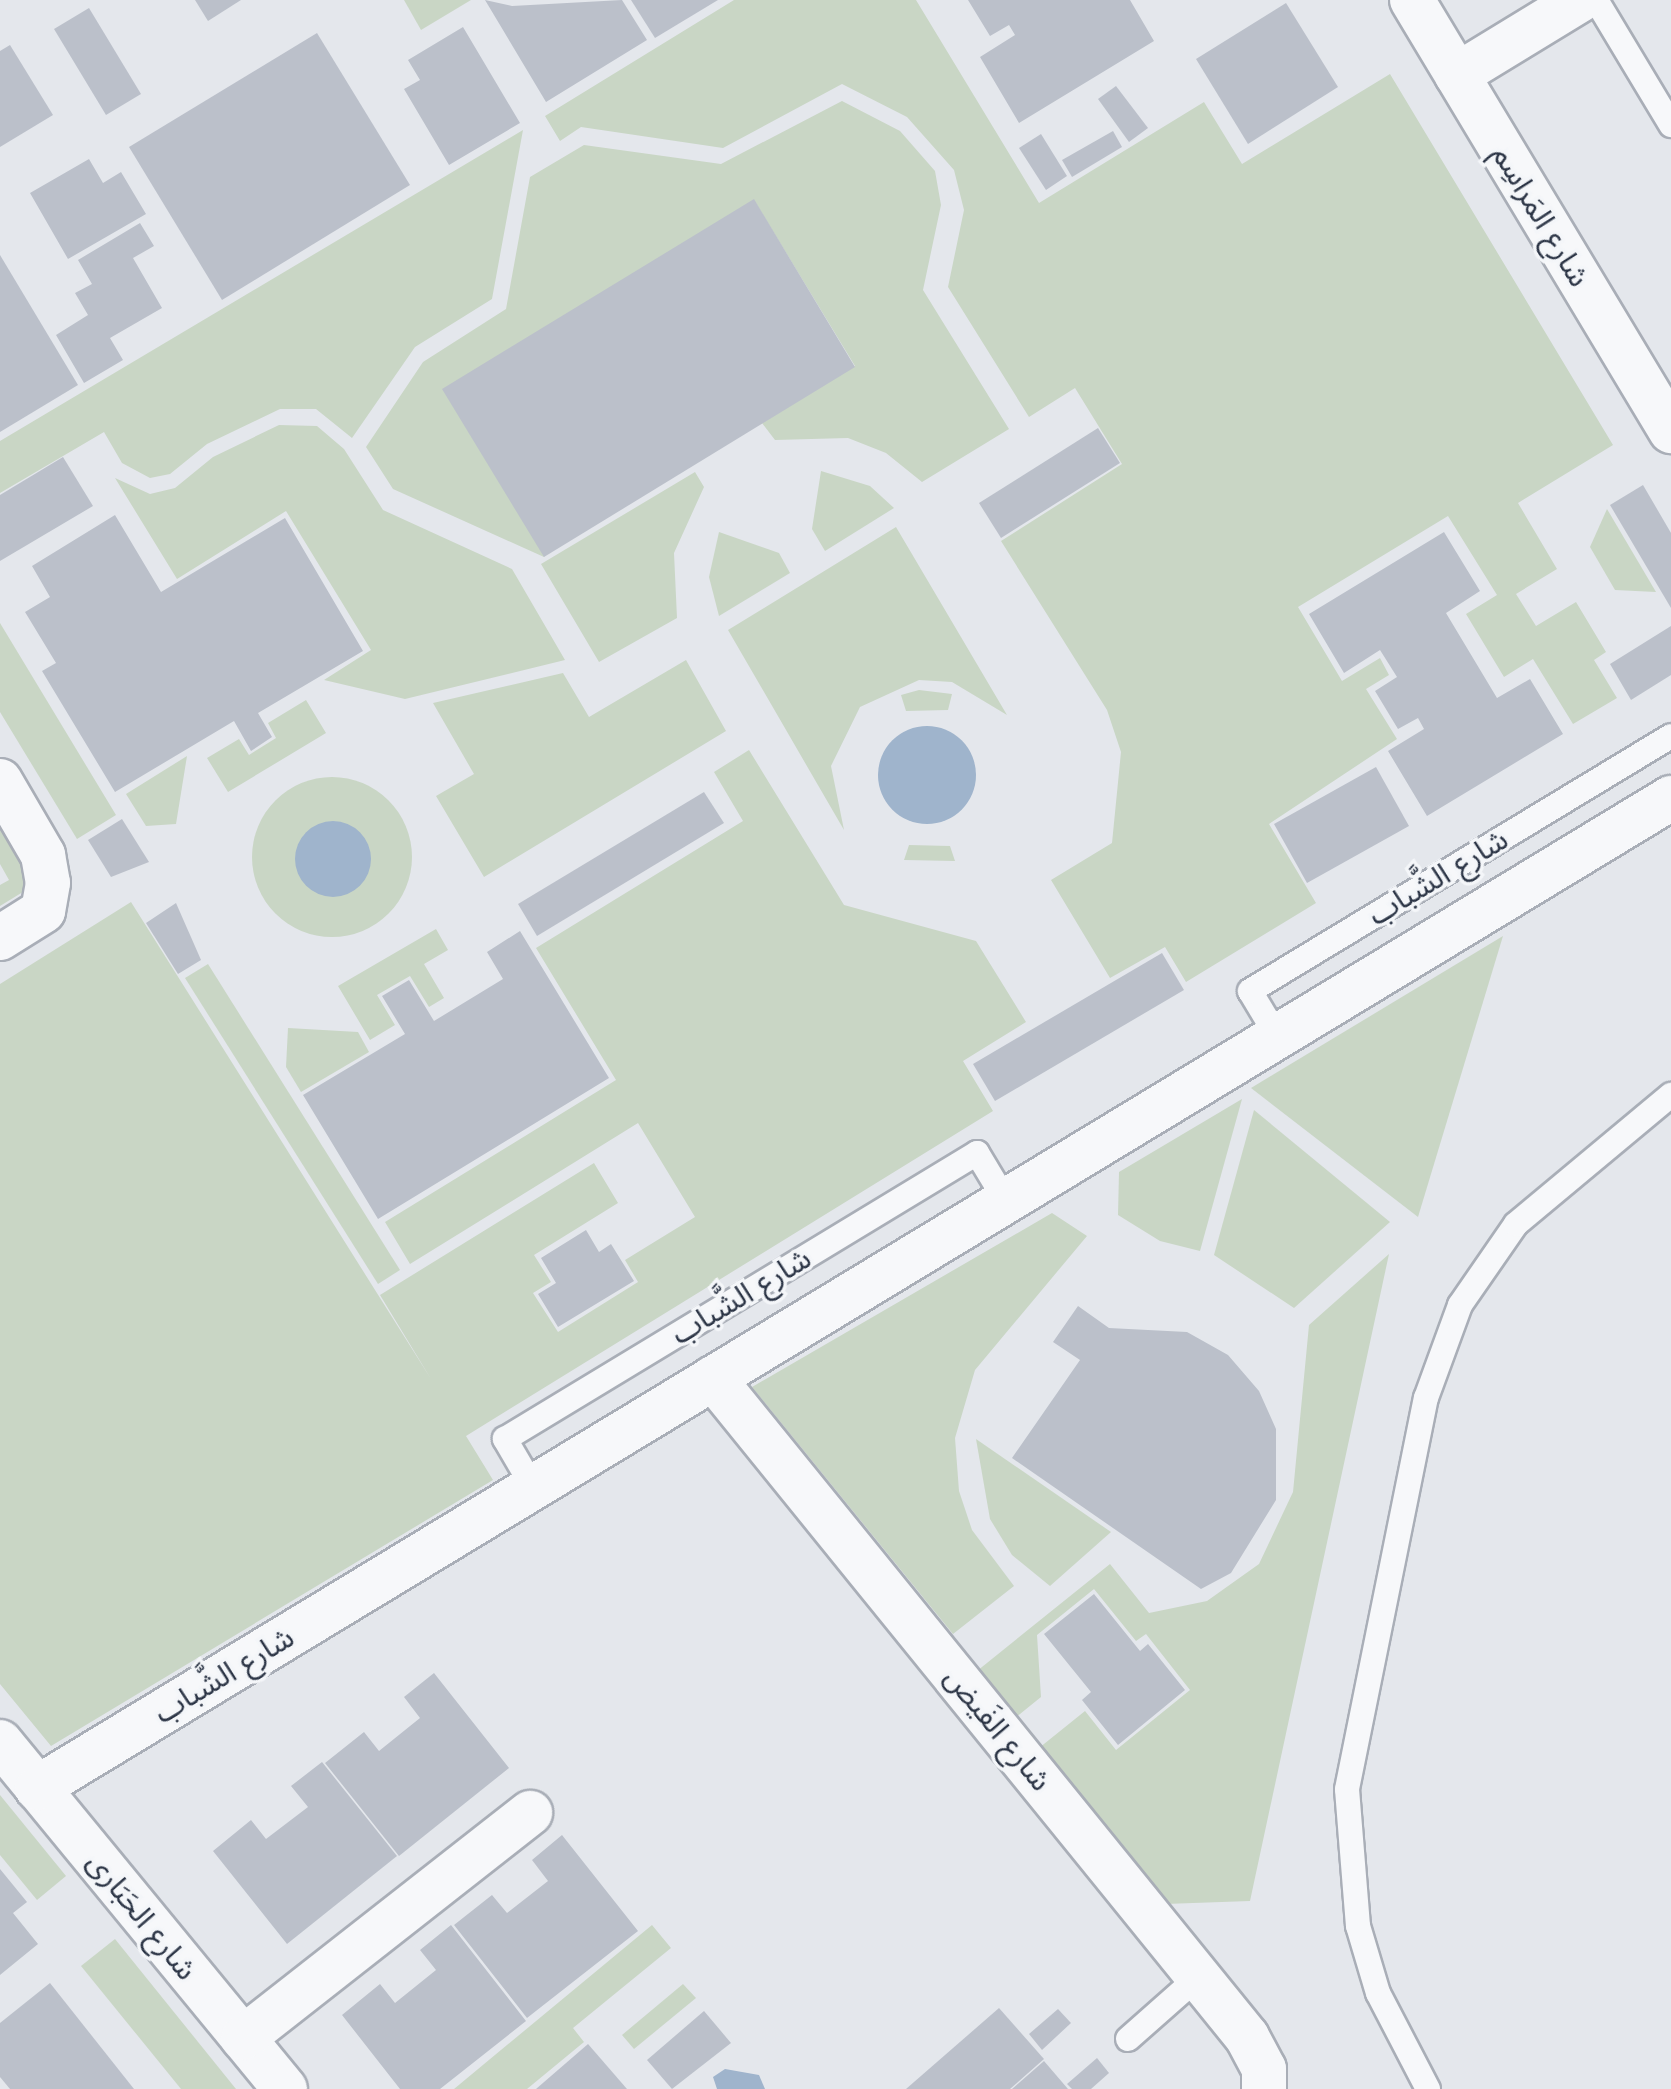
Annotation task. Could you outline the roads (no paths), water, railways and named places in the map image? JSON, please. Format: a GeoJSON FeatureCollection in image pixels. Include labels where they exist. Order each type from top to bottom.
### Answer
{"type":"FeatureCollection","features":[{"type":"Feature","properties":{"kind":"street","name":"شارع المَراسِم"},"geometry":{"type":"LineString","coordinates":[[1412,0],[1671,431]]}},
{"type":"Feature","properties":{"kind":"street"},"geometry":{"type":"LineString","coordinates":[[1457,75],[1580,0]]}},
{"type":"Feature","properties":{"kind":"street"},"geometry":{"type":"LineString","coordinates":[[0,781],[43,855],[48,883],[43,911],[0,938]]}},
{"type":"Feature","properties":{"kind":"street","name":"شارع الشَّباب"},"geometry":{"type":"LineString","coordinates":[[37,1788],[1671,798]]}},
{"type":"Feature","properties":{"kind":"street","name":"شارع الفَيض"},"geometry":{"type":"LineString","coordinates":[[713,1378],[1247,2037],[1264,2069],[1264,2089]]}},
{"type":"Feature","properties":{"kind":"street","name":"شارع الحَبَارى"},"geometry":{"type":"LineString","coordinates":[[0,1742],[285,2089]]}},
{"type":"Feature","properties":{"kind":"street"},"geometry":{"type":"LineString","coordinates":[[243,2038],[530,1813]]}},
{"type":"Feature","properties":{"kind":"lane"},"geometry":{"type":"LineString","coordinates":[[1596,0],[1671,123]]}},
{"type":"Feature","properties":{"kind":"lane","name":"شارع الشَّباب"},"geometry":{"type":"LineString","coordinates":[[1277,1036],[1250,991],[1671,736]]}},
{"type":"Feature","properties":{"kind":"lane"},"geometry":{"type":"LineString","coordinates":[[1428,2089],[1378,1993],[1358,1926],[1347,1789],[1426,1398],[1460,1305],[1516,1224],[1671,1095]]}},
{"type":"Feature","properties":{"kind":"lane","name":"شارع الشَّباب"},"geometry":{"type":"LineString","coordinates":[[533,1487],[505,1439],[950,1169],[977,1153],[1006,1201]]}},
{"type":"Feature","properties":{"kind":"lane"},"geometry":{"type":"LineString","coordinates":[[1128,2039],[1198,1977]]}},
{"type":"Feature","properties":{"kind":"water"},"geometry":{"type":"Polygon","coordinates":[[[927,726],[946,730],[961,741],[972,756],[976,775],[972,794],[961,809],[946,820],[927,824],[908,820],[893,809],[882,794],[878,775],[882,756],[893,741],[908,730],[927,726]]]}},
{"type":"Feature","properties":{"kind":"water"},"geometry":{"type":"Polygon","coordinates":[[[333,821],[348,824],[360,832],[368,844],[371,859],[368,874],[360,886],[348,894],[333,897],[318,894],[306,886],[298,874],[295,859],[298,844],[306,832],[318,824],[333,821]]]}},
{"type":"Feature","properties":{"kind":"water"},"geometry":{"type":"Polygon","coordinates":[[[725,2069],[759,2075],[765,2089],[717,2089],[713,2077],[725,2069]]]}}]}
